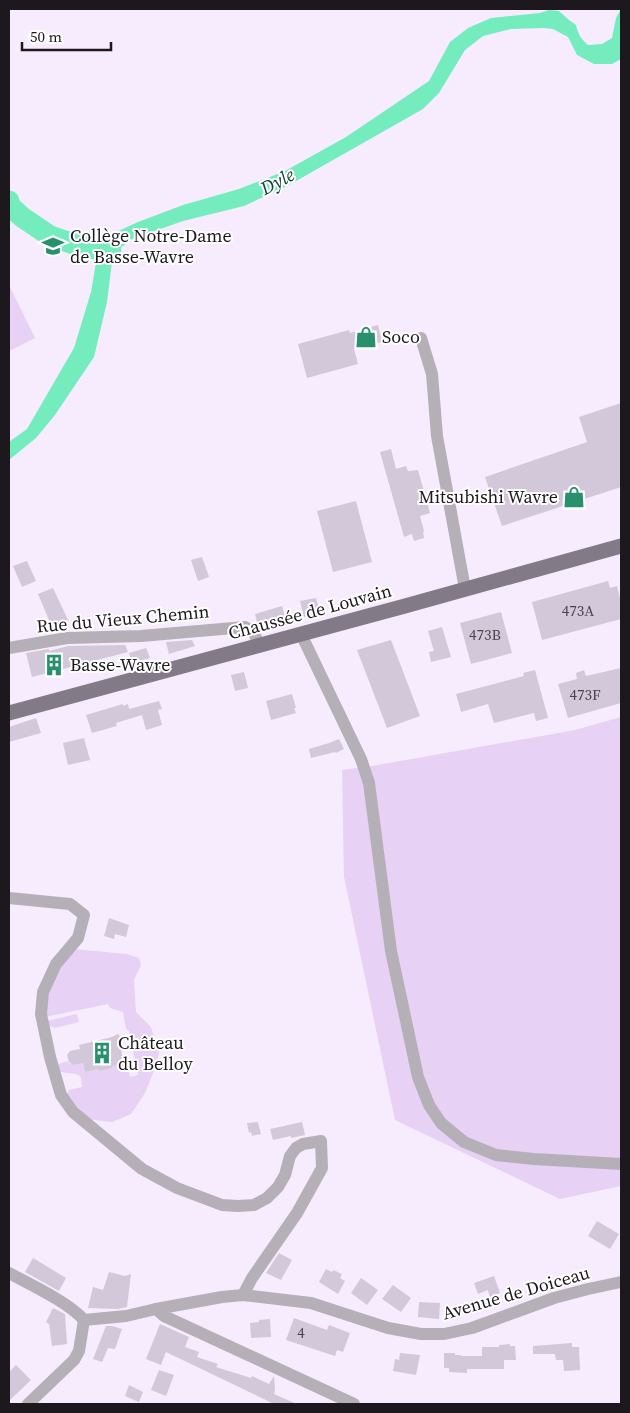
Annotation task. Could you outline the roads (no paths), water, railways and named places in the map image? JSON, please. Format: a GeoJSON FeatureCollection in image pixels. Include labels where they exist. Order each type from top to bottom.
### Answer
{"type":"FeatureCollection","features":[{"type":"Feature","properties":{"kind":"main road","name":"Chaussée de Louvain"},"geometry":{"type":"LineString","coordinates":[[9,713],[621,546]]}},
{"type":"Feature","properties":{"kind":"street"},"geometry":{"type":"LineString","coordinates":[[422,338],[432,374],[437,436],[465,589]]}},
{"type":"Feature","properties":{"kind":"street","name":"Rue du Vieux Chemin"},"geometry":{"type":"LineString","coordinates":[[9,648],[67,638],[141,636],[245,627],[254,633],[259,645]]}},
{"type":"Feature","properties":{"kind":"street"},"geometry":{"type":"LineString","coordinates":[[301,634],[361,759],[369,783],[391,951],[418,1077],[429,1105],[442,1123],[464,1142],[496,1155],[621,1164]]}},
{"type":"Feature","properties":{"kind":"street"},"geometry":{"type":"LineString","coordinates":[[9,898],[70,904],[84,915],[78,938],[56,964],[43,992],[41,1014],[50,1057],[61,1095],[73,1112],[142,1169],[176,1188],[222,1205],[254,1205],[278,1188],[285,1175],[290,1156],[296,1148],[303,1144],[321,1142],[322,1168],[297,1213],[252,1278],[243,1295]]}},
{"type":"Feature","properties":{"kind":"street"},"geometry":{"type":"LineString","coordinates":[[9,1273],[66,1305],[84,1320],[79,1351],[74,1360],[28,1404]]}},
{"type":"Feature","properties":{"kind":"street","name":"Avenue de Doiceau"},"geometry":{"type":"LineString","coordinates":[[84,1320],[126,1316],[222,1297],[243,1295],[311,1303],[388,1328],[421,1334],[444,1334],[472,1328],[554,1298],[621,1282]]}},
{"type":"Feature","properties":{"kind":"street"},"geometry":{"type":"LineString","coordinates":[[156,1309],[164,1316],[338,1401],[354,1404]]}},
{"type":"Feature","properties":{"kind":"water","name":"Dyle"},"geometry":{"type":"Polygon","coordinates":[[[621,9],[621,59],[612,64],[594,64],[577,55],[568,37],[553,29],[511,29],[483,36],[465,50],[439,93],[423,109],[289,185],[244,206],[183,221],[132,239],[113,254],[107,302],[94,357],[55,415],[36,438],[9,460],[9,442],[27,429],[74,348],[91,292],[98,251],[105,237],[183,205],[239,189],[285,171],[346,137],[429,81],[450,42],[468,28],[491,18],[540,13],[549,10],[559,11],[576,25],[583,41],[588,45],[602,44],[612,38],[616,18],[621,9]]]}},
{"type":"Feature","properties":{"kind":"waterway"},"geometry":{"type":"LineString","coordinates":[[9,201],[10,206],[22,217],[50,236],[80,246],[111,252]]}},
{"type":"Feature","properties":{"kind":"place","name":"Collège Notre-Dame de Basse-Wavre"},"geometry":{"type":"Point","coordinates":[53,246]}},
{"type":"Feature","properties":{"kind":"place","name":"Soco"},"geometry":{"type":"Point","coordinates":[366,337]}},
{"type":"Feature","properties":{"kind":"place","name":"Mitsubishi Wavre"},"geometry":{"type":"Point","coordinates":[574,497]}},
{"type":"Feature","properties":{"kind":"place","name":"Basse-Wavre"},"geometry":{"type":"Point","coordinates":[54,665]}},
{"type":"Feature","properties":{"kind":"place","name":"Château du Belloy"},"geometry":{"type":"Point","coordinates":[102,1053]}}]}
